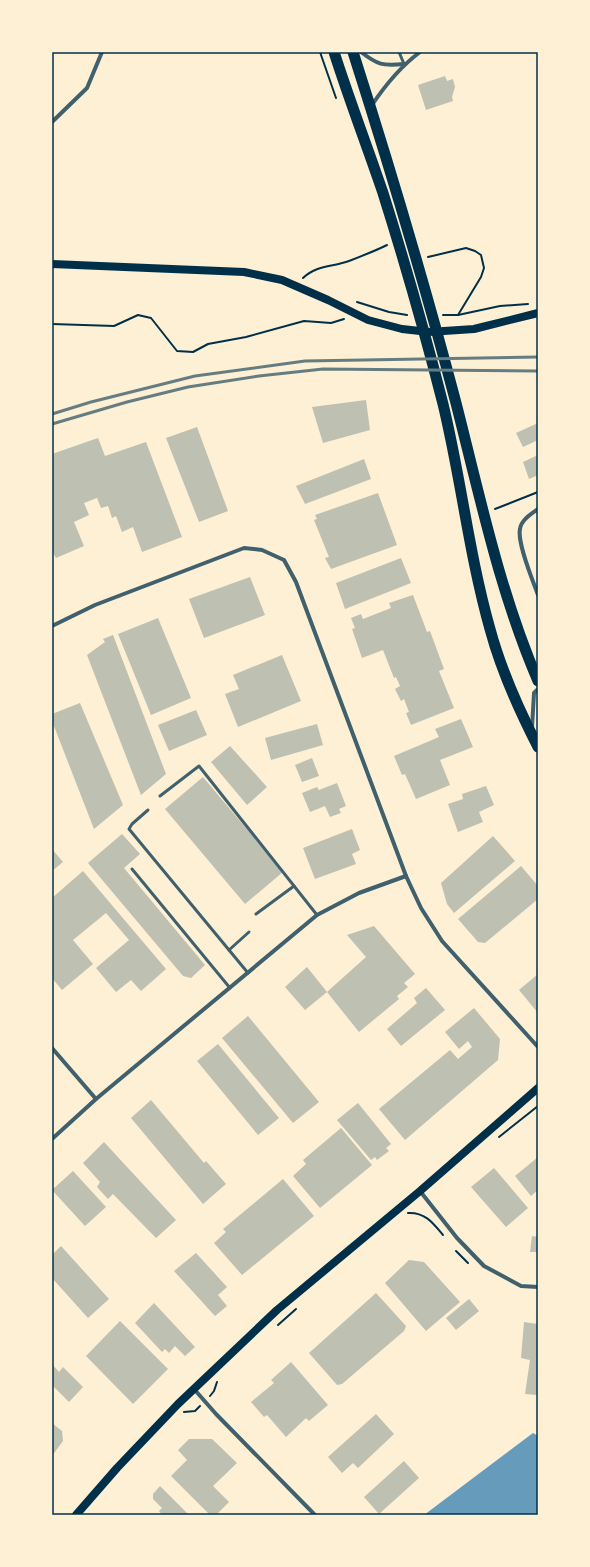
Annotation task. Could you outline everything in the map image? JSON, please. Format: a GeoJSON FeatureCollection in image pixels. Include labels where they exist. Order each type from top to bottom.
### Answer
{"type":"FeatureCollection","features":[{"type":"Feature","properties":{"kind":"highway"},"geometry":{"type":"LineString","coordinates":[[334,52],[383,192],[416,304],[443,405],[470,542],[490,629],[502,665],[538,747]]}},
{"type":"Feature","properties":{"kind":"highway"},"geometry":{"type":"LineString","coordinates":[[353,52],[416,260],[455,402],[483,513],[526,653],[538,681]]}},
{"type":"Feature","properties":{"kind":"main road"},"geometry":{"type":"LineString","coordinates":[[52,264],[244,272],[282,280],[328,300],[368,320],[402,329],[429,332],[474,329],[538,313]]}},
{"type":"Feature","properties":{"kind":"main road"},"geometry":{"type":"LineString","coordinates":[[76,1515],[117,1468],[194,1388],[277,1310],[420,1191],[538,1088]]}},
{"type":"Feature","properties":{"kind":"street"},"geometry":{"type":"LineString","coordinates":[[52,122],[87,88],[102,52]]}},
{"type":"Feature","properties":{"kind":"street"},"geometry":{"type":"LineString","coordinates":[[361,52],[376,63],[388,66],[404,64]]}},
{"type":"Feature","properties":{"kind":"street"},"geometry":{"type":"LineString","coordinates":[[371,108],[385,86],[404,64],[420,52]]}},
{"type":"Feature","properties":{"kind":"street"},"geometry":{"type":"LineString","coordinates":[[538,509],[525,519],[520,529],[521,542],[538,595]]}},
{"type":"Feature","properties":{"kind":"street"},"geometry":{"type":"LineString","coordinates":[[52,626],[95,605],[244,548],[262,550],[284,560],[296,582],[406,876],[421,908],[442,941],[538,1046]]}},
{"type":"Feature","properties":{"kind":"street"},"geometry":{"type":"LineString","coordinates":[[532,735],[534,693],[538,689]]}},
{"type":"Feature","properties":{"kind":"street"},"geometry":{"type":"LineString","coordinates":[[52,1139],[96,1099],[318,915],[359,893],[406,876]]}},
{"type":"Feature","properties":{"kind":"street"},"geometry":{"type":"LineString","coordinates":[[52,1048],[96,1099]]}},
{"type":"Feature","properties":{"kind":"street"},"geometry":{"type":"LineString","coordinates":[[420,1191],[457,1238],[484,1266],[521,1286],[538,1287]]}},
{"type":"Feature","properties":{"kind":"street"},"geometry":{"type":"LineString","coordinates":[[194,1388],[316,1515]]}},
{"type":"Feature","properties":{"kind":"lane"},"geometry":{"type":"LineString","coordinates":[[399,52],[404,64]]}},
{"type":"Feature","properties":{"kind":"lane"},"geometry":{"type":"LineString","coordinates":[[160,796],[199,766],[318,915]]}},
{"type":"Feature","properties":{"kind":"lane"},"geometry":{"type":"LineString","coordinates":[[148,810],[132,824],[129,829],[248,973]]}},
{"type":"Feature","properties":{"kind":"lane"},"geometry":{"type":"LineString","coordinates":[[132,869],[230,988]]}},
{"type":"Feature","properties":{"kind":"lane"},"geometry":{"type":"LineString","coordinates":[[256,914],[294,886]]}},
{"type":"Feature","properties":{"kind":"lane"},"geometry":{"type":"LineString","coordinates":[[229,950],[249,932]]}},
{"type":"Feature","properties":{"kind":"path"},"geometry":{"type":"LineString","coordinates":[[303,278],[308,273],[316,269],[348,262],[391,244]]}},
{"type":"Feature","properties":{"kind":"path"},"geometry":{"type":"LineString","coordinates":[[416,260],[466,248],[481,255],[484,268],[481,277],[458,315]]}},
{"type":"Feature","properties":{"kind":"path"},"geometry":{"type":"LineString","coordinates":[[52,324],[114,326],[138,315],[151,318],[177,351],[193,352],[208,344],[246,337],[304,321],[331,323],[347,318],[349,310]]}},
{"type":"Feature","properties":{"kind":"path"},"geometry":{"type":"LineString","coordinates":[[483,513],[505,506],[538,492]]}},
{"type":"Feature","properties":{"kind":"path"},"geometry":{"type":"LineString","coordinates":[[404,1215],[408,1213],[422,1214],[428,1218],[447,1239]]}},
{"type":"Feature","properties":{"kind":"path"},"geometry":{"type":"LineString","coordinates":[[456,1250],[468,1263]]}},
{"type":"Feature","properties":{"kind":"path"},"geometry":{"type":"LineString","coordinates":[[277,1325],[300,1305]]}},
{"type":"Feature","properties":{"kind":"path"},"geometry":{"type":"LineString","coordinates":[[195,1411],[214,1391],[218,1378]]}},
{"type":"Feature","properties":{"kind":"water"},"geometry":{"type":"Polygon","coordinates":[[[533,1433],[538,1436],[538,1515],[424,1515],[533,1433]]]}},
{"type":"Feature","properties":{"kind":"building"},"geometry":{"type":"Polygon","coordinates":[[[445,76],[447,81],[453,79],[455,87],[452,97],[453,101],[426,110],[418,85],[445,76]]]}},
{"type":"Feature","properties":{"kind":"building"},"geometry":{"type":"Polygon","coordinates":[[[366,400],[370,430],[323,443],[312,407],[366,400]]]}},
{"type":"Feature","properties":{"kind":"building"},"geometry":{"type":"Polygon","coordinates":[[[538,423],[538,440],[523,447],[516,433],[538,423]]]}},
{"type":"Feature","properties":{"kind":"building"},"geometry":{"type":"Polygon","coordinates":[[[197,427],[228,511],[199,522],[166,438],[197,427]]]}},
{"type":"Feature","properties":{"kind":"building"},"geometry":{"type":"Polygon","coordinates":[[[98,438],[105,456],[146,442],[182,537],[142,552],[133,527],[122,532],[116,516],[112,518],[108,506],[101,508],[97,498],[84,503],[89,515],[74,522],[84,546],[56,558],[52,551],[52,454],[98,438]]]}},
{"type":"Feature","properties":{"kind":"building"},"geometry":{"type":"Polygon","coordinates":[[[538,455],[538,475],[529,479],[523,462],[538,455]]]}},
{"type":"Feature","properties":{"kind":"building"},"geometry":{"type":"Polygon","coordinates":[[[364,459],[371,479],[305,504],[296,486],[364,459]]]}},
{"type":"Feature","properties":{"kind":"building"},"geometry":{"type":"Polygon","coordinates":[[[378,493],[397,545],[331,569],[325,558],[329,557],[314,520],[317,519],[315,515],[378,493]]]}},
{"type":"Feature","properties":{"kind":"building"},"geometry":{"type":"Polygon","coordinates":[[[401,558],[411,583],[345,609],[336,583],[401,558]]]}},
{"type":"Feature","properties":{"kind":"building"},"geometry":{"type":"Polygon","coordinates":[[[250,577],[265,615],[204,638],[189,599],[250,577]]]}},
{"type":"Feature","properties":{"kind":"building"},"geometry":{"type":"Polygon","coordinates":[[[413,595],[427,632],[430,631],[444,669],[439,671],[454,708],[411,725],[406,713],[409,712],[404,699],[401,701],[395,689],[400,686],[396,677],[394,678],[383,650],[362,658],[352,629],[355,628],[351,618],[361,614],[363,619],[391,608],[389,603],[413,595]]]}},
{"type":"Feature","properties":{"kind":"building"},"geometry":{"type":"Polygon","coordinates":[[[158,618],[191,698],[151,715],[118,634],[158,618]]]}},
{"type":"Feature","properties":{"kind":"building"},"geometry":{"type":"Polygon","coordinates":[[[113,635],[166,774],[141,795],[87,655],[105,642],[103,639],[113,635]]]}},
{"type":"Feature","properties":{"kind":"building"},"geometry":{"type":"Polygon","coordinates":[[[282,655],[301,701],[238,727],[225,694],[239,689],[233,675],[282,655]]]}},
{"type":"Feature","properties":{"kind":"building"},"geometry":{"type":"Polygon","coordinates":[[[80,703],[123,805],[94,829],[52,721],[52,714],[80,703]]]}},
{"type":"Feature","properties":{"kind":"building"},"geometry":{"type":"Polygon","coordinates":[[[196,710],[207,735],[169,751],[158,725],[196,710]]]}},
{"type":"Feature","properties":{"kind":"building"},"geometry":{"type":"Polygon","coordinates":[[[461,719],[473,747],[440,760],[450,785],[416,799],[405,774],[402,775],[394,756],[439,737],[435,729],[461,719]]]}},
{"type":"Feature","properties":{"kind":"building"},"geometry":{"type":"Polygon","coordinates":[[[317,724],[323,745],[271,760],[265,738],[317,724]]]}},
{"type":"Feature","properties":{"kind":"building"},"geometry":{"type":"Polygon","coordinates":[[[230,746],[267,787],[247,805],[211,762],[230,746]]]}},
{"type":"Feature","properties":{"kind":"building"},"geometry":{"type":"Polygon","coordinates":[[[312,758],[319,776],[302,782],[295,765],[312,758]]]}},
{"type":"Feature","properties":{"kind":"building"},"geometry":{"type":"Polygon","coordinates":[[[203,777],[283,872],[245,904],[165,809],[203,777]]]}},
{"type":"Feature","properties":{"kind":"building"},"geometry":{"type":"Polygon","coordinates":[[[337,783],[346,806],[339,809],[341,813],[330,817],[325,806],[310,812],[302,793],[317,787],[319,790],[337,783]]]}},
{"type":"Feature","properties":{"kind":"building"},"geometry":{"type":"Polygon","coordinates":[[[486,786],[494,805],[479,812],[483,822],[458,832],[448,804],[463,799],[462,794],[486,786]]]}},
{"type":"Feature","properties":{"kind":"building"},"geometry":{"type":"Polygon","coordinates":[[[352,829],[360,850],[352,854],[356,864],[315,879],[303,848],[352,829]]]}},
{"type":"Feature","properties":{"kind":"building"},"geometry":{"type":"Polygon","coordinates":[[[122,834],[140,854],[124,868],[205,965],[191,978],[183,976],[88,863],[122,834]]]}},
{"type":"Feature","properties":{"kind":"building"},"geometry":{"type":"Polygon","coordinates":[[[493,836],[515,861],[454,913],[447,904],[441,883],[493,836]]]}},
{"type":"Feature","properties":{"kind":"building"},"geometry":{"type":"Polygon","coordinates":[[[52,849],[63,862],[52,871],[52,849]]]}},
{"type":"Feature","properties":{"kind":"building"},"geometry":{"type":"Polygon","coordinates":[[[521,866],[538,886],[538,899],[485,943],[478,942],[458,919],[521,866]]]}},
{"type":"Feature","properties":{"kind":"building"},"geometry":{"type":"Polygon","coordinates":[[[83,871],[166,969],[141,991],[131,980],[116,992],[96,968],[129,940],[106,913],[73,940],[93,964],[62,990],[52,978],[52,898],[83,871]]]}},
{"type":"Feature","properties":{"kind":"building"},"geometry":{"type":"Polygon","coordinates":[[[374,926],[415,974],[404,983],[408,987],[397,996],[399,999],[359,1032],[327,992],[366,957],[347,935],[374,926]]]}},
{"type":"Feature","properties":{"kind":"building"},"geometry":{"type":"Polygon","coordinates":[[[307,967],[327,992],[305,1010],[285,987],[307,967]]]}},
{"type":"Feature","properties":{"kind":"building"},"geometry":{"type":"Polygon","coordinates":[[[538,974],[538,1013],[519,990],[538,974]]]}},
{"type":"Feature","properties":{"kind":"building"},"geometry":{"type":"Polygon","coordinates":[[[426,988],[445,1010],[401,1046],[387,1029],[417,1003],[414,998],[426,988]]]}},
{"type":"Feature","properties":{"kind":"building"},"geometry":{"type":"Polygon","coordinates":[[[474,1008],[500,1039],[498,1060],[405,1140],[379,1109],[450,1050],[458,1059],[472,1047],[468,1041],[459,1049],[445,1032],[474,1008]]]}},
{"type":"Feature","properties":{"kind":"building"},"geometry":{"type":"Polygon","coordinates":[[[248,1016],[319,1102],[293,1123],[222,1038],[248,1016]]]}},
{"type":"Feature","properties":{"kind":"building"},"geometry":{"type":"Polygon","coordinates":[[[218,1044],[279,1118],[258,1135],[197,1061],[218,1044]]]}},
{"type":"Feature","properties":{"kind":"building"},"geometry":{"type":"Polygon","coordinates":[[[151,1100],[204,1163],[206,1161],[226,1184],[203,1204],[131,1118],[151,1100]]]}},
{"type":"Feature","properties":{"kind":"building"},"geometry":{"type":"Polygon","coordinates":[[[358,1103],[391,1144],[386,1148],[389,1151],[377,1160],[375,1157],[371,1160],[337,1120],[358,1103]]]}},
{"type":"Feature","properties":{"kind":"building"},"geometry":{"type":"Polygon","coordinates":[[[341,1128],[372,1165],[320,1208],[293,1176],[306,1164],[303,1160],[341,1128]]]}},
{"type":"Feature","properties":{"kind":"building"},"geometry":{"type":"Polygon","coordinates":[[[104,1142],[176,1220],[156,1238],[113,1194],[108,1199],[97,1187],[100,1182],[83,1163],[104,1142]]]}},
{"type":"Feature","properties":{"kind":"building"},"geometry":{"type":"Polygon","coordinates":[[[538,1157],[538,1190],[531,1196],[515,1176],[538,1157]]]}},
{"type":"Feature","properties":{"kind":"building"},"geometry":{"type":"Polygon","coordinates":[[[494,1168],[528,1208],[506,1227],[471,1187],[494,1168]]]}},
{"type":"Feature","properties":{"kind":"building"},"geometry":{"type":"Polygon","coordinates":[[[73,1171],[106,1207],[85,1226],[52,1190],[73,1171]]]}},
{"type":"Feature","properties":{"kind":"building"},"geometry":{"type":"Polygon","coordinates":[[[283,1179],[314,1216],[242,1275],[214,1243],[226,1232],[223,1229],[283,1179]]]}},
{"type":"Feature","properties":{"kind":"building"},"geometry":{"type":"Polygon","coordinates":[[[532,1236],[538,1237],[538,1252],[530,1252],[532,1236]]]}},
{"type":"Feature","properties":{"kind":"building"},"geometry":{"type":"Polygon","coordinates":[[[61,1246],[109,1299],[88,1318],[52,1278],[52,1255],[61,1246]]]}},
{"type":"Feature","properties":{"kind":"building"},"geometry":{"type":"Polygon","coordinates":[[[196,1253],[227,1287],[218,1295],[227,1306],[215,1316],[174,1271],[196,1253]]]}},
{"type":"Feature","properties":{"kind":"building"},"geometry":{"type":"Polygon","coordinates":[[[409,1260],[424,1262],[460,1302],[426,1331],[385,1283],[409,1260]]]}},
{"type":"Feature","properties":{"kind":"building"},"geometry":{"type":"Polygon","coordinates":[[[376,1293],[406,1326],[404,1331],[342,1384],[337,1385],[309,1353],[376,1293]]]}},
{"type":"Feature","properties":{"kind":"building"},"geometry":{"type":"Polygon","coordinates":[[[469,1299],[479,1311],[456,1330],[446,1318],[469,1299]]]}},
{"type":"Feature","properties":{"kind":"building"},"geometry":{"type":"Polygon","coordinates":[[[154,1303],[195,1347],[185,1356],[175,1346],[169,1353],[165,1349],[162,1352],[135,1323],[154,1303]]]}},
{"type":"Feature","properties":{"kind":"building"},"geometry":{"type":"Polygon","coordinates":[[[120,1321],[168,1369],[133,1404],[86,1356],[120,1321]]]}},
{"type":"Feature","properties":{"kind":"building"},"geometry":{"type":"Polygon","coordinates":[[[524,1322],[538,1324],[537,1395],[525,1394],[530,1360],[521,1358],[524,1322]]]}},
{"type":"Feature","properties":{"kind":"building"},"geometry":{"type":"Polygon","coordinates":[[[291,1362],[328,1405],[309,1421],[306,1418],[286,1437],[267,1415],[264,1417],[251,1402],[274,1383],[271,1380],[291,1362]]]}},
{"type":"Feature","properties":{"kind":"building"},"geometry":{"type":"Polygon","coordinates":[[[52,1364],[59,1372],[63,1367],[83,1387],[69,1402],[52,1385],[52,1364]]]}},
{"type":"Feature","properties":{"kind":"building"},"geometry":{"type":"Polygon","coordinates":[[[376,1414],[394,1434],[358,1468],[353,1463],[342,1473],[328,1457],[376,1414]]]}},
{"type":"Feature","properties":{"kind":"building"},"geometry":{"type":"Polygon","coordinates":[[[52,1423],[62,1431],[63,1441],[52,1456],[52,1423]]]}},
{"type":"Feature","properties":{"kind":"building"},"geometry":{"type":"Polygon","coordinates":[[[189,1439],[212,1439],[237,1463],[213,1486],[229,1502],[216,1515],[210,1515],[171,1476],[187,1460],[178,1450],[189,1439]]]}},
{"type":"Feature","properties":{"kind":"building"},"geometry":{"type":"Polygon","coordinates":[[[404,1461],[419,1478],[379,1514],[364,1497],[404,1461]]]}},
{"type":"Feature","properties":{"kind":"building"},"geometry":{"type":"Polygon","coordinates":[[[160,1486],[189,1515],[162,1515],[159,1511],[162,1508],[153,1499],[153,1494],[160,1486]]]}},
{"type":"Feature","properties":{"kind":"railway"},"geometry":{"type":"LineString","coordinates":[[52,414],[91,402],[195,376],[305,361],[538,357]]}},
{"type":"Feature","properties":{"kind":"railway"},"geometry":{"type":"LineString","coordinates":[[52,424],[127,402],[188,387],[259,376],[323,369],[538,371]]}}]}
